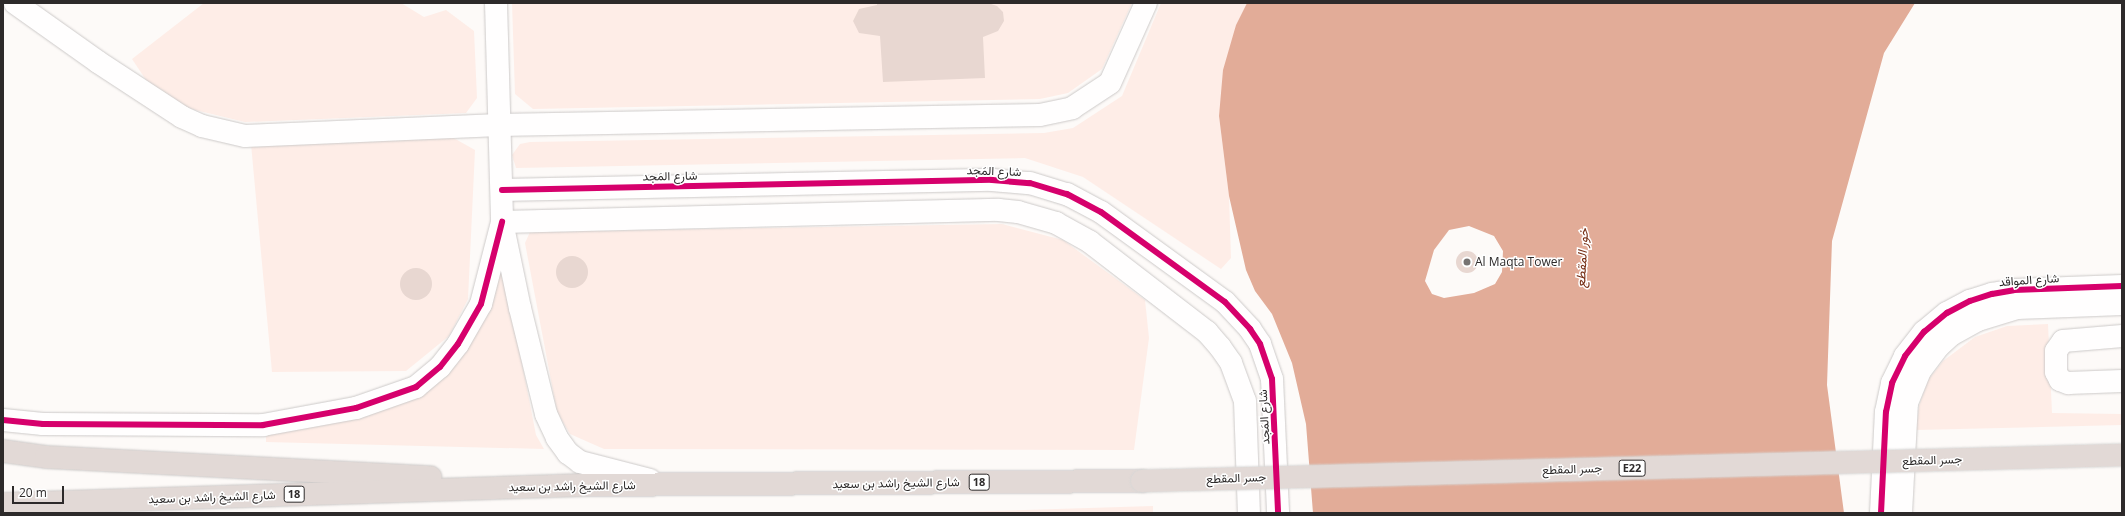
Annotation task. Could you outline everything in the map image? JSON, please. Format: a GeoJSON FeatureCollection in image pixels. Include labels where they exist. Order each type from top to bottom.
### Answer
{"type":"FeatureCollection","features":[{"type":"Feature","properties":{"kind":"highway"},"geometry":{"type":"LineString","coordinates":[[3,451],[46,457],[585,485]]}},
{"type":"Feature","properties":{"kind":"highway","name":"جسر المقطع"},"geometry":{"type":"LineString","coordinates":[[1142,481],[2122,454]]}},
{"type":"Feature","properties":{"kind":"highway","name":"شارع الشيخ راشد بن سعيد"},"geometry":{"type":"LineString","coordinates":[[3,504],[585,485],[1142,481]]}},
{"type":"Feature","properties":{"kind":"street"},"geometry":{"type":"LineString","coordinates":[[15,3],[98,62],[182,117],[224,132],[267,136],[499,125],[1040,115],[1072,108],[1110,83],[1146,3]]}},
{"type":"Feature","properties":{"kind":"street"},"geometry":{"type":"LineString","coordinates":[[496,3],[502,222],[520,308],[546,414],[557,438],[568,453],[580,462],[604,470],[675,484]]}},
{"type":"Feature","properties":{"kind":"street","name":"شارع المَجد"},"geometry":{"type":"LineString","coordinates":[[502,190],[992,180],[1030,183],[1067,194],[1101,212],[1225,302],[1250,329],[1262,350],[1272,379],[1278,513]]}},
{"type":"Feature","properties":{"kind":"street","name":"شارع المَجد"},"geometry":{"type":"LineString","coordinates":[[502,222],[999,210],[1018,212],[1056,223],[1090,242],[1192,320],[1207,332],[1224,352],[1240,382],[1245,401],[1249,513]]}},
{"type":"Feature","properties":{"kind":"street"},"geometry":{"type":"LineString","coordinates":[[3,420],[43,424],[263,425],[356,408],[416,387],[440,367],[458,344],[480,304],[502,222]]}},
{"type":"Feature","properties":{"kind":"street","name":"شارع المواقد"},"geometry":{"type":"LineString","coordinates":[[1881,513],[1886,412],[1892,383],[1905,356],[1924,332],[1947,313],[1970,301],[1992,294],[2014,290],[2122,286]]}},
{"type":"Feature","properties":{"kind":"street"},"geometry":{"type":"LineString","coordinates":[[1901,513],[1907,403],[1920,372],[1939,346],[1964,327],[2004,311],[2037,306],[2122,304]]}},
{"type":"Feature","properties":{"kind":"street"},"geometry":{"type":"LineString","coordinates":[[2122,336],[2068,338],[2058,345],[2056,351],[2056,372],[2064,382],[2122,381]]}},
{"type":"Feature","properties":{"kind":"shaded area"},"geometry":{"type":"Polygon","coordinates":[[[204,3],[401,3],[424,17],[446,10],[474,31],[477,98],[466,113],[245,122],[187,108],[148,83],[132,59],[204,3]]]}},
{"type":"Feature","properties":{"kind":"shaded area"},"geometry":{"type":"Polygon","coordinates":[[[512,3],[1132,3],[1102,69],[1068,93],[1040,99],[533,109],[515,94],[512,3]]]}},
{"type":"Feature","properties":{"kind":"shaded area"},"geometry":{"type":"Polygon","coordinates":[[[1161,3],[1247,3],[1236,25],[1219,116],[1229,196],[1231,258],[1221,269],[1083,177],[1025,158],[516,168],[512,155],[520,144],[530,142],[1044,133],[1073,128],[1122,96],[1161,3]]]}},
{"type":"Feature","properties":{"kind":"shaded area"},"geometry":{"type":"Polygon","coordinates":[[[450,136],[475,150],[468,299],[449,336],[406,371],[272,372],[251,144],[450,136]]]}},
{"type":"Feature","properties":{"kind":"shaded area"},"geometry":{"type":"Polygon","coordinates":[[[1002,224],[1063,240],[1145,300],[1149,338],[1134,450],[604,449],[570,434],[557,412],[525,243],[530,232],[1002,224]]]}},
{"type":"Feature","properties":{"kind":"shaded area"},"geometry":{"type":"Polygon","coordinates":[[[500,272],[505,276],[536,435],[544,449],[266,442],[266,433],[422,395],[500,272]]]}},
{"type":"Feature","properties":{"kind":"shaded area"},"geometry":{"type":"Polygon","coordinates":[[[2048,324],[2052,413],[2122,414],[2122,425],[1916,430],[1919,406],[1928,380],[1943,361],[1975,337],[2007,326],[2048,324]]]}},
{"type":"Feature","properties":{"kind":"shaded area"},"geometry":{"type":"Polygon","coordinates":[[[1153,506],[1153,513],[927,513],[1153,506]]]}},
{"type":"Feature","properties":{"kind":"water","name":"خور المقطع"},"geometry":{"type":"Polygon","coordinates":[[[1247,3],[1915,3],[1884,53],[1832,241],[1827,385],[1844,513],[1313,513],[1306,424],[1292,363],[1272,314],[1255,291],[1246,270],[1229,196],[1219,116],[1223,70],[1236,25],[1247,3]],[[1469,226],[1449,230],[1434,250],[1425,281],[1432,294],[1444,298],[1474,293],[1495,284],[1502,272],[1503,251],[1494,236],[1469,226]]]}},
{"type":"Feature","properties":{"kind":"building"},"geometry":{"type":"Polygon","coordinates":[[[877,3],[988,3],[997,6],[1003,12],[1004,21],[998,31],[983,37],[985,78],[883,82],[880,36],[859,33],[853,21],[859,9],[877,5],[877,3]]]}},
{"type":"Feature","properties":{"kind":"building","name":"Al Maqta Tower"},"geometry":{"type":"Polygon","coordinates":[[[1467,251],[1475,254],[1478,262],[1475,270],[1467,273],[1459,270],[1456,262],[1459,254],[1467,251]]]}},
{"type":"Feature","properties":{"kind":"building"},"geometry":{"type":"Polygon","coordinates":[[[569,256],[575,256],[584,260],[588,272],[584,284],[575,288],[569,288],[560,284],[556,275],[556,269],[560,260],[569,256]]]}},
{"type":"Feature","properties":{"kind":"building"},"geometry":{"type":"Polygon","coordinates":[[[413,268],[419,268],[428,272],[432,284],[428,296],[419,300],[413,300],[404,296],[400,287],[400,281],[404,272],[413,268]]]}},
{"type":"Feature","properties":{"kind":"cycle path"},"geometry":{"type":"LineString","coordinates":[[502,190],[992,180],[1030,183],[1067,194],[1101,212],[1225,302],[1250,329],[1260,344],[1272,379],[1278,513]]}},
{"type":"Feature","properties":{"kind":"cycle path"},"geometry":{"type":"LineString","coordinates":[[3,420],[43,424],[263,425],[356,408],[416,387],[440,367],[458,344],[481,304],[502,222]]}},
{"type":"Feature","properties":{"kind":"cycle path"},"geometry":{"type":"LineString","coordinates":[[1881,513],[1886,412],[1892,383],[1905,356],[1924,332],[1947,313],[1970,301],[1992,294],[2014,290],[2122,286]]}},
{"type":"Feature","properties":{"kind":"place","name":"Al Maqta Tower"},"geometry":{"type":"Point","coordinates":[1467,262]}}]}
